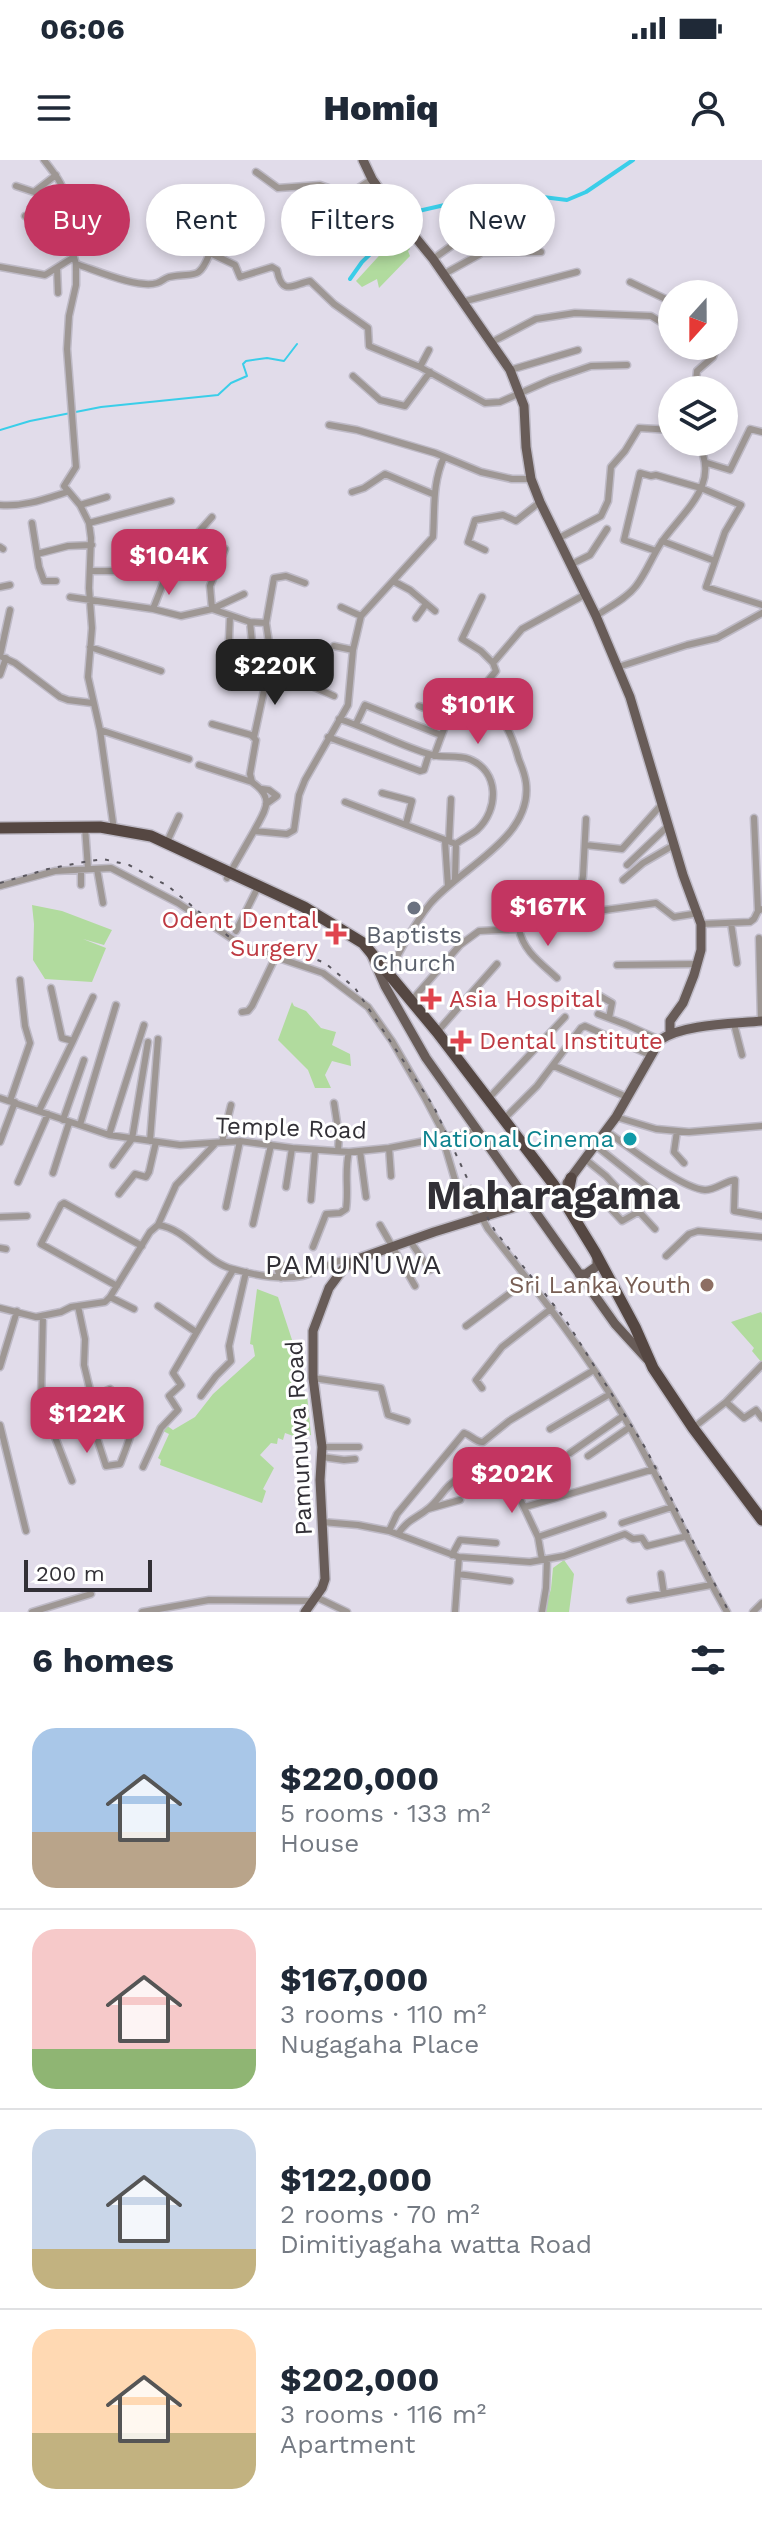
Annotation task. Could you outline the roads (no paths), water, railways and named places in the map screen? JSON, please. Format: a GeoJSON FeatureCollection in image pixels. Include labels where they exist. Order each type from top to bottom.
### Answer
{"type":"FeatureCollection","features":[{"type":"Feature","properties":{"kind":"highway"},"geometry":{"type":"LineString","coordinates":[[0,830],[114,831],[166,845],[333,923],[363,943],[386,977],[412,1000],[505,1118],[556,1188],[597,1256],[635,1327],[650,1363],[693,1428],[762,1520]]}},
{"type":"Feature","properties":{"kind":"highway"},"geometry":{"type":"LineString","coordinates":[[228,875],[256,891],[333,923]]}},
{"type":"Feature","properties":{"kind":"highway"},"geometry":{"type":"LineString","coordinates":[[544,1171],[571,1175],[566,1203]]}},
{"type":"Feature","properties":{"kind":"main road"},"geometry":{"type":"LineString","coordinates":[[363,160],[372,179],[444,274],[510,370],[521,394],[531,479],[596,616],[638,722],[683,875],[700,918],[702,940],[697,964],[687,996],[676,1013],[674,1033]]}},
{"type":"Feature","properties":{"kind":"main road"},"geometry":{"type":"LineString","coordinates":[[386,977],[426,1058],[615,1324],[650,1363]]}},
{"type":"Feature","properties":{"kind":"main road"},"geometry":{"type":"LineString","coordinates":[[556,1188],[596,1146],[660,1040],[674,1033],[761,1021]]}},
{"type":"Feature","properties":{"kind":"main road","name":"Pamunuwa Road"},"geometry":{"type":"LineString","coordinates":[[305,1612],[325,1579],[322,1452],[313,1378],[313,1331],[329,1288],[343,1269],[355,1260],[528,1203]]}},
{"type":"Feature","properties":{"kind":"main road"},"geometry":{"type":"LineString","coordinates":[[579,1274],[586,1274],[597,1266],[597,1256]]}},
{"type":"Feature","properties":{"kind":"street"},"geometry":{"type":"LineString","coordinates":[[44,160],[61,184]]}},
{"type":"Feature","properties":{"kind":"street"},"geometry":{"type":"LineString","coordinates":[[256,172],[278,188],[320,185],[348,195],[372,179]]}},
{"type":"Feature","properties":{"kind":"street"},"geometry":{"type":"LineString","coordinates":[[16,186],[34,192],[56,175]]}},
{"type":"Feature","properties":{"kind":"street"},"geometry":{"type":"LineString","coordinates":[[433,259],[439,255]]}},
{"type":"Feature","properties":{"kind":"street"},"geometry":{"type":"LineString","coordinates":[[72,256],[75,260],[143,284],[157,283],[168,277],[196,275],[209,256]]}},
{"type":"Feature","properties":{"kind":"street"},"geometry":{"type":"LineString","coordinates":[[212,256],[235,265],[240,277],[272,267],[277,270],[279,280],[285,286],[295,287],[310,281],[334,304],[368,328],[369,346],[420,367],[485,403],[500,402],[591,366],[627,365]]}},
{"type":"Feature","properties":{"kind":"street"},"geometry":{"type":"LineString","coordinates":[[444,274],[477,256]]}},
{"type":"Feature","properties":{"kind":"street"},"geometry":{"type":"LineString","coordinates":[[0,267],[45,275],[75,260]]}},
{"type":"Feature","properties":{"kind":"street"},"geometry":{"type":"LineString","coordinates":[[75,260],[76,285],[69,316],[67,349],[76,467],[65,483],[67,492],[80,505],[89,523],[92,545],[88,677],[100,730],[114,831]]}},
{"type":"Feature","properties":{"kind":"street"},"geometry":{"type":"LineString","coordinates":[[57,268],[58,293]]}},
{"type":"Feature","properties":{"kind":"street"},"geometry":{"type":"LineString","coordinates":[[462,302],[577,272]]}},
{"type":"Feature","properties":{"kind":"street"},"geometry":{"type":"LineString","coordinates":[[630,282],[658,295]]}},
{"type":"Feature","properties":{"kind":"street"},"geometry":{"type":"LineString","coordinates":[[490,343],[536,319],[575,313],[651,316],[658,320]]}},
{"type":"Feature","properties":{"kind":"street"},"geometry":{"type":"LineString","coordinates":[[420,367],[429,350]]}},
{"type":"Feature","properties":{"kind":"street"},"geometry":{"type":"LineString","coordinates":[[510,370],[578,350]]}},
{"type":"Feature","properties":{"kind":"street"},"geometry":{"type":"LineString","coordinates":[[696,376],[697,371],[710,360]]}},
{"type":"Feature","properties":{"kind":"street"},"geometry":{"type":"LineString","coordinates":[[353,376],[380,400],[405,406],[430,372]]}},
{"type":"Feature","properties":{"kind":"street"},"geometry":{"type":"LineString","coordinates":[[329,425],[357,430],[481,472],[512,479],[531,479]]}},
{"type":"Feature","properties":{"kind":"street"},"geometry":{"type":"LineString","coordinates":[[559,538],[601,516],[608,501],[610,472],[639,428],[658,429]]}},
{"type":"Feature","properties":{"kind":"street"},"geometry":{"type":"LineString","coordinates":[[707,463],[730,470],[750,429],[762,431]]}},
{"type":"Feature","properties":{"kind":"street"},"geometry":{"type":"LineString","coordinates":[[596,616],[636,587],[662,541],[692,507],[707,463],[704,456]]}},
{"type":"Feature","properties":{"kind":"street"},"geometry":{"type":"LineString","coordinates":[[254,831],[287,834],[294,830],[299,795],[348,705],[353,650],[361,616],[432,541],[433,494],[444,457]]}},
{"type":"Feature","properties":{"kind":"street"},"geometry":{"type":"LineString","coordinates":[[656,551],[624,540],[640,473],[701,488],[741,505],[725,532],[706,587],[762,605]]}},
{"type":"Feature","properties":{"kind":"street"},"geometry":{"type":"LineString","coordinates":[[352,492],[385,474],[433,494]]}},
{"type":"Feature","properties":{"kind":"street"},"geometry":{"type":"LineString","coordinates":[[0,505],[36,502],[67,492]]}},
{"type":"Feature","properties":{"kind":"street"},"geometry":{"type":"LineString","coordinates":[[80,505],[107,497]]}},
{"type":"Feature","properties":{"kind":"street"},"geometry":{"type":"LineString","coordinates":[[89,523],[171,501]]}},
{"type":"Feature","properties":{"kind":"street"},"geometry":{"type":"LineString","coordinates":[[485,550],[468,542],[475,520],[503,515],[516,521],[540,502]]}},
{"type":"Feature","properties":{"kind":"street"},"geometry":{"type":"LineString","coordinates":[[153,609],[171,563],[212,517]]}},
{"type":"Feature","properties":{"kind":"street"},"geometry":{"type":"LineString","coordinates":[[32,523],[44,581],[56,581]]}},
{"type":"Feature","properties":{"kind":"street"},"geometry":{"type":"LineString","coordinates":[[572,564],[590,555],[607,529]]}},
{"type":"Feature","properties":{"kind":"street"},"geometry":{"type":"LineString","coordinates":[[662,541],[715,561]]}},
{"type":"Feature","properties":{"kind":"street"},"geometry":{"type":"LineString","coordinates":[[37,554],[68,546],[92,545]]}},
{"type":"Feature","properties":{"kind":"street"},"geometry":{"type":"LineString","coordinates":[[212,609],[210,586],[225,549]]}},
{"type":"Feature","properties":{"kind":"street"},"geometry":{"type":"LineString","coordinates":[[90,571],[116,571]]}},
{"type":"Feature","properties":{"kind":"street"},"geometry":{"type":"LineString","coordinates":[[252,782],[250,774],[256,748],[254,737],[265,686],[273,669],[266,623],[274,578],[286,576],[305,583]]}},
{"type":"Feature","properties":{"kind":"street"},"geometry":{"type":"LineString","coordinates":[[393,581],[435,611]]}},
{"type":"Feature","properties":{"kind":"street"},"geometry":{"type":"LineString","coordinates":[[0,587],[10,585]]}},
{"type":"Feature","properties":{"kind":"street"},"geometry":{"type":"LineString","coordinates":[[70,597],[181,616],[212,609],[244,594]]}},
{"type":"Feature","properties":{"kind":"street"},"geometry":{"type":"LineString","coordinates":[[493,663],[522,629],[586,594]]}},
{"type":"Feature","properties":{"kind":"street"},"geometry":{"type":"LineString","coordinates":[[477,694],[496,671],[481,651],[462,639],[482,597]]}},
{"type":"Feature","properties":{"kind":"street"},"geometry":{"type":"LineString","coordinates":[[416,618],[426,604]]}},
{"type":"Feature","properties":{"kind":"street"},"geometry":{"type":"LineString","coordinates":[[341,607],[361,616]]}},
{"type":"Feature","properties":{"kind":"street"},"geometry":{"type":"LineString","coordinates":[[212,609],[250,622],[266,623]]}},
{"type":"Feature","properties":{"kind":"street"},"geometry":{"type":"LineString","coordinates":[[0,675],[10,610]]}},
{"type":"Feature","properties":{"kind":"street"},"geometry":{"type":"LineString","coordinates":[[618,667],[717,638],[762,613]]}},
{"type":"Feature","properties":{"kind":"street"},"geometry":{"type":"LineString","coordinates":[[228,662],[230,616]]}},
{"type":"Feature","properties":{"kind":"street"},"geometry":{"type":"LineString","coordinates":[[250,622],[254,662]]}},
{"type":"Feature","properties":{"kind":"street"},"geometry":{"type":"LineString","coordinates":[[334,646],[353,650]]}},
{"type":"Feature","properties":{"kind":"street"},"geometry":{"type":"LineString","coordinates":[[90,647],[161,671]]}},
{"type":"Feature","properties":{"kind":"street"},"geometry":{"type":"LineString","coordinates":[[2,657],[60,697],[92,703]]}},
{"type":"Feature","properties":{"kind":"street"},"geometry":{"type":"LineString","coordinates":[[273,669],[334,696]]}},
{"type":"Feature","properties":{"kind":"street"},"geometry":{"type":"LineString","coordinates":[[328,737],[424,770],[458,691],[466,690],[477,694],[499,714],[508,728],[526,782],[526,795],[517,824],[430,904],[386,977]]}},
{"type":"Feature","properties":{"kind":"street"},"geometry":{"type":"LineString","coordinates":[[356,724],[365,705],[441,735]]}},
{"type":"Feature","properties":{"kind":"street"},"geometry":{"type":"LineString","coordinates":[[419,706],[448,717]]}},
{"type":"Feature","properties":{"kind":"street"},"geometry":{"type":"LineString","coordinates":[[339,719],[431,755],[471,760],[490,776],[494,798],[491,809],[477,830],[450,842],[345,802]]}},
{"type":"Feature","properties":{"kind":"street"},"geometry":{"type":"LineString","coordinates":[[212,724],[254,737]]}},
{"type":"Feature","properties":{"kind":"street"},"geometry":{"type":"LineString","coordinates":[[100,730],[189,759]]}},
{"type":"Feature","properties":{"kind":"street"},"geometry":{"type":"LineString","coordinates":[[199,765],[252,782],[262,789],[267,798],[265,810],[228,875]]}},
{"type":"Feature","properties":{"kind":"street"},"geometry":{"type":"LineString","coordinates":[[382,793],[412,801],[406,824]]}},
{"type":"Feature","properties":{"kind":"street"},"geometry":{"type":"LineString","coordinates":[[448,886],[451,799]]}},
{"type":"Feature","properties":{"kind":"street"},"geometry":{"type":"LineString","coordinates":[[585,845],[622,849],[662,804]]}},
{"type":"Feature","properties":{"kind":"street"},"geometry":{"type":"LineString","coordinates":[[166,845],[179,816]]}},
{"type":"Feature","properties":{"kind":"street"},"geometry":{"type":"LineString","coordinates":[[576,914],[656,903],[674,917],[750,922],[760,910],[754,818]]}},
{"type":"Feature","properties":{"kind":"street"},"geometry":{"type":"LineString","coordinates":[[412,1000],[468,938],[479,931],[519,929],[571,920],[576,914],[583,876],[586,819]]}},
{"type":"Feature","properties":{"kind":"street"},"geometry":{"type":"LineString","coordinates":[[627,865],[669,826]]}},
{"type":"Feature","properties":{"kind":"street"},"geometry":{"type":"LineString","coordinates":[[86,830],[89,869],[103,903]]}},
{"type":"Feature","properties":{"kind":"street"},"geometry":{"type":"LineString","coordinates":[[450,842],[455,879]]}},
{"type":"Feature","properties":{"kind":"street"},"geometry":{"type":"LineString","coordinates":[[623,880],[643,863],[674,845]]}},
{"type":"Feature","properties":{"kind":"street"},"geometry":{"type":"LineString","coordinates":[[0,886],[55,871],[111,868],[178,903],[243,946],[323,973],[368,1007],[398,1052],[443,1136],[455,1180],[488,1229],[552,1308],[610,1394],[654,1469],[727,1612]]}},
{"type":"Feature","properties":{"kind":"street"},"geometry":{"type":"LineString","coordinates":[[81,885],[89,869]]}},
{"type":"Feature","properties":{"kind":"street"},"geometry":{"type":"LineString","coordinates":[[236,931],[256,891]]}},
{"type":"Feature","properties":{"kind":"street"},"geometry":{"type":"LineString","coordinates":[[731,923],[737,963]]}},
{"type":"Feature","properties":{"kind":"street"},"geometry":{"type":"LineString","coordinates":[[519,929],[526,949],[557,978]]}},
{"type":"Feature","properties":{"kind":"street"},"geometry":{"type":"LineString","coordinates":[[759,938],[761,1021]]}},
{"type":"Feature","properties":{"kind":"street"},"geometry":{"type":"LineString","coordinates":[[242,1012],[252,1006],[276,956]]}},
{"type":"Feature","properties":{"kind":"street"},"geometry":{"type":"LineString","coordinates":[[437,1032],[497,964]]}},
{"type":"Feature","properties":{"kind":"street"},"geometry":{"type":"LineString","coordinates":[[617,965],[697,964]]}},
{"type":"Feature","properties":{"kind":"street"},"geometry":{"type":"LineString","coordinates":[[0,1142],[30,1043],[20,980]]}},
{"type":"Feature","properties":{"kind":"street"},"geometry":{"type":"LineString","coordinates":[[51,988],[62,1038],[73,1041]]}},
{"type":"Feature","properties":{"kind":"street"},"geometry":{"type":"LineString","coordinates":[[600,996],[612,1003],[609,1018]]}},
{"type":"Feature","properties":{"kind":"street"},"geometry":{"type":"LineString","coordinates":[[39,1111],[93,997]]}},
{"type":"Feature","properties":{"kind":"street"},"geometry":{"type":"LineString","coordinates":[[80,1125],[116,1005]]}},
{"type":"Feature","properties":{"kind":"street"},"geometry":{"type":"LineString","coordinates":[[598,1014],[660,1040]]}},
{"type":"Feature","properties":{"kind":"street"},"geometry":{"type":"LineString","coordinates":[[489,1098],[565,1017]]}},
{"type":"Feature","properties":{"kind":"street"},"geometry":{"type":"LineString","coordinates":[[734,1024],[742,1055]]}},
{"type":"Feature","properties":{"kind":"street"},"geometry":{"type":"LineString","coordinates":[[109,1135],[144,1025]]}},
{"type":"Feature","properties":{"kind":"street"},"geometry":{"type":"LineString","coordinates":[[505,1118],[537,1086],[585,1026],[650,1055]]}},
{"type":"Feature","properties":{"kind":"street"},"geometry":{"type":"LineString","coordinates":[[119,1194],[135,1174],[146,1177],[149,1172],[158,1039]]}},
{"type":"Feature","properties":{"kind":"street"},"geometry":{"type":"LineString","coordinates":[[113,1165],[132,1139],[148,1042]]}},
{"type":"Feature","properties":{"kind":"street"},"geometry":{"type":"LineString","coordinates":[[53,1173],[84,1060]]}},
{"type":"Feature","properties":{"kind":"street"},"geometry":{"type":"LineString","coordinates":[[554,1066],[627,1097]]}},
{"type":"Feature","properties":{"kind":"street","name":"Temple Road"},"geometry":{"type":"LineString","coordinates":[[0,1098],[109,1135],[180,1145],[240,1141],[349,1152],[389,1148],[476,1131]]}},
{"type":"Feature","properties":{"kind":"street"},"geometry":{"type":"LineString","coordinates":[[334,1103],[338,1151]]}},
{"type":"Feature","properties":{"kind":"street"},"geometry":{"type":"LineString","coordinates":[[0,1308],[43,1316],[105,1302],[158,1225],[176,1185],[219,1142],[231,1105]]}},
{"type":"Feature","properties":{"kind":"street"},"geometry":{"type":"LineString","coordinates":[[18,1182],[48,1114]]}},
{"type":"Feature","properties":{"kind":"street"},"geometry":{"type":"LineString","coordinates":[[616,1117],[656,1129],[677,1131],[762,1126]]}},
{"type":"Feature","properties":{"kind":"street"},"geometry":{"type":"LineString","coordinates":[[606,1131],[650,1162],[695,1187],[714,1189],[735,1180],[734,1211],[762,1216]]}},
{"type":"Feature","properties":{"kind":"street"},"geometry":{"type":"LineString","coordinates":[[677,1131],[674,1152],[684,1163]]}},
{"type":"Feature","properties":{"kind":"street"},"geometry":{"type":"LineString","coordinates":[[226,1207],[240,1141]]}},
{"type":"Feature","properties":{"kind":"street"},"geometry":{"type":"LineString","coordinates":[[253,1224],[271,1145]]}},
{"type":"Feature","properties":{"kind":"street"},"geometry":{"type":"LineString","coordinates":[[596,1146],[668,1203]]}},
{"type":"Feature","properties":{"kind":"street"},"geometry":{"type":"LineString","coordinates":[[286,1187],[292,1148]]}},
{"type":"Feature","properties":{"kind":"street"},"geometry":{"type":"LineString","coordinates":[[389,1148],[391,1176]]}},
{"type":"Feature","properties":{"kind":"street"},"geometry":{"type":"LineString","coordinates":[[311,1200],[315,1150]]}},
{"type":"Feature","properties":{"kind":"street"},"geometry":{"type":"LineString","coordinates":[[360,1151],[366,1197]]}},
{"type":"Feature","properties":{"kind":"street"},"geometry":{"type":"LineString","coordinates":[[313,1247],[326,1214],[340,1213],[346,1209],[348,1196],[344,1169],[349,1152]]}},
{"type":"Feature","properties":{"kind":"street"},"geometry":{"type":"LineString","coordinates":[[585,1159],[606,1176],[655,1229]]}},
{"type":"Feature","properties":{"kind":"street"},"geometry":{"type":"LineString","coordinates":[[117,1286],[41,1244],[61,1205],[64,1203],[142,1246]]}},
{"type":"Feature","properties":{"kind":"street"},"geometry":{"type":"LineString","coordinates":[[607,1205],[622,1221],[638,1212]]}},
{"type":"Feature","properties":{"kind":"street"},"geometry":{"type":"LineString","coordinates":[[0,1217],[27,1216]]}},
{"type":"Feature","properties":{"kind":"street"},"geometry":{"type":"LineString","coordinates":[[158,1225],[169,1228],[218,1264],[233,1270],[283,1277],[304,1275],[331,1262],[355,1260]]}},
{"type":"Feature","properties":{"kind":"street"},"geometry":{"type":"LineString","coordinates":[[380,1225],[415,1286]]}},
{"type":"Feature","properties":{"kind":"street"},"geometry":{"type":"LineString","coordinates":[[666,1256],[689,1234],[698,1231],[762,1237]]}},
{"type":"Feature","properties":{"kind":"street"},"geometry":{"type":"LineString","coordinates":[[410,1241],[430,1270]]}},
{"type":"Feature","properties":{"kind":"street"},"geometry":{"type":"LineString","coordinates":[[143,1467],[161,1428],[178,1410],[169,1396],[181,1385],[173,1373],[233,1270]]}},
{"type":"Feature","properties":{"kind":"street"},"geometry":{"type":"LineString","coordinates":[[201,1396],[231,1361],[229,1346],[246,1272]]}},
{"type":"Feature","properties":{"kind":"street"},"geometry":{"type":"LineString","coordinates":[[466,1326],[529,1279]]}},
{"type":"Feature","properties":{"kind":"street"},"geometry":{"type":"LineString","coordinates":[[110,1297],[134,1309]]}},
{"type":"Feature","properties":{"kind":"street"},"geometry":{"type":"LineString","coordinates":[[78,1306],[91,1398]]}},
{"type":"Feature","properties":{"kind":"street"},"geometry":{"type":"LineString","coordinates":[[158,1306],[196,1332]]}},
{"type":"Feature","properties":{"kind":"street"},"geometry":{"type":"LineString","coordinates":[[482,1388],[476,1380],[502,1347],[552,1308]]}},
{"type":"Feature","properties":{"kind":"street"},"geometry":{"type":"LineString","coordinates":[[0,1367],[17,1311]]}},
{"type":"Feature","properties":{"kind":"street"},"geometry":{"type":"LineString","coordinates":[[43,1316],[41,1401],[72,1481]]}},
{"type":"Feature","properties":{"kind":"street"},"geometry":{"type":"LineString","coordinates":[[693,1428],[726,1402],[762,1365]]}},
{"type":"Feature","properties":{"kind":"street"},"geometry":{"type":"LineString","coordinates":[[389,1531],[397,1514],[464,1433],[483,1442],[509,1421],[594,1370]]}},
{"type":"Feature","properties":{"kind":"street"},"geometry":{"type":"LineString","coordinates":[[313,1378],[380,1388],[388,1415],[407,1421]]}},
{"type":"Feature","properties":{"kind":"street"},"geometry":{"type":"LineString","coordinates":[[111,1389],[133,1421],[120,1464],[106,1466],[86,1404],[91,1398],[111,1389]]}},
{"type":"Feature","properties":{"kind":"street"},"geometry":{"type":"LineString","coordinates":[[550,1429],[610,1394]]}},
{"type":"Feature","properties":{"kind":"street"},"geometry":{"type":"LineString","coordinates":[[726,1402],[744,1418],[756,1410],[762,1418]]}},
{"type":"Feature","properties":{"kind":"street"},"geometry":{"type":"LineString","coordinates":[[570,1453],[623,1416]]}},
{"type":"Feature","properties":{"kind":"street"},"geometry":{"type":"LineString","coordinates":[[0,1425],[26,1531]]}},
{"type":"Feature","properties":{"kind":"street"},"geometry":{"type":"LineString","coordinates":[[588,1456],[630,1427]]}},
{"type":"Feature","properties":{"kind":"street"},"geometry":{"type":"LineString","coordinates":[[322,1452],[342,1446],[359,1447]]}},
{"type":"Feature","properties":{"kind":"street"},"geometry":{"type":"LineString","coordinates":[[322,1452],[344,1460],[355,1459]]}},
{"type":"Feature","properties":{"kind":"street"},"geometry":{"type":"LineString","coordinates":[[503,1463],[538,1537],[546,1588],[542,1612]]}},
{"type":"Feature","properties":{"kind":"street"},"geometry":{"type":"LineString","coordinates":[[525,1507],[654,1469]]}},
{"type":"Feature","properties":{"kind":"street"},"geometry":{"type":"LineString","coordinates":[[0,1471],[11,1471]]}},
{"type":"Feature","properties":{"kind":"street"},"geometry":{"type":"LineString","coordinates":[[428,1509],[451,1482],[463,1476]]}},
{"type":"Feature","properties":{"kind":"street"},"geometry":{"type":"LineString","coordinates":[[398,1534],[411,1518],[428,1509],[460,1500]]}},
{"type":"Feature","properties":{"kind":"street"},"geometry":{"type":"LineString","coordinates":[[622,1523],[672,1507]]}},
{"type":"Feature","properties":{"kind":"street"},"geometry":{"type":"LineString","coordinates":[[538,1537],[603,1515]]}},
{"type":"Feature","properties":{"kind":"street"},"geometry":{"type":"LineString","coordinates":[[322,1522],[389,1531],[456,1556],[530,1562],[625,1534],[633,1539],[642,1538],[644,1547],[687,1536]]}},
{"type":"Feature","properties":{"kind":"street"},"geometry":{"type":"LineString","coordinates":[[455,1612],[456,1556],[460,1540],[496,1543]]}},
{"type":"Feature","properties":{"kind":"street"},"geometry":{"type":"LineString","coordinates":[[458,1574],[510,1581]]}},
{"type":"Feature","properties":{"kind":"street"},"geometry":{"type":"LineString","coordinates":[[661,1574],[664,1594]]}},
{"type":"Feature","properties":{"kind":"street"},"geometry":{"type":"LineString","coordinates":[[630,1600],[711,1585]]}},
{"type":"Feature","properties":{"kind":"street"},"geometry":{"type":"LineString","coordinates":[[32,1612],[91,1594]]}},
{"type":"Feature","properties":{"kind":"street"},"geometry":{"type":"LineString","coordinates":[[142,1612],[209,1600],[314,1599],[347,1612]]}},
{"type":"Feature","properties":{"kind":"street"},"geometry":{"type":"LineString","coordinates":[[753,1612],[762,1603]]}},
{"type":"Feature","properties":{"kind":"waterway"},"geometry":{"type":"LineString","coordinates":[[350,279],[362,262],[414,212],[449,204],[466,196],[527,195],[567,200],[586,192],[633,160]]}},
{"type":"Feature","properties":{"kind":"waterway"},"geometry":{"type":"LineString","coordinates":[[0,430],[101,407],[218,395],[231,383],[247,376],[243,364],[246,361],[267,358],[284,361],[297,344]]}},
{"type":"Feature","properties":{"kind":"railway"},"geometry":{"type":"LineString","coordinates":[[0,883],[48,869],[103,859],[129,865],[168,886],[228,936],[255,945],[300,953],[325,963],[355,988],[434,1107],[495,1231],[565,1319],[646,1449],[729,1612]]}},
{"type":"Feature","properties":{"kind":"place","name":"Baptists Church"},"geometry":{"type":"Point","coordinates":[414,908]}},
{"type":"Feature","properties":{"kind":"place","name":"Odent Dental Surgery"},"geometry":{"type":"Point","coordinates":[336,934]}},
{"type":"Feature","properties":{"kind":"place","name":"Asia Hospital"},"geometry":{"type":"Point","coordinates":[431,999]}},
{"type":"Feature","properties":{"kind":"place","name":"Dental Institute"},"geometry":{"type":"Point","coordinates":[461,1041]}},
{"type":"Feature","properties":{"kind":"place","name":"National Cinema"},"geometry":{"type":"Point","coordinates":[630,1139]}},
{"type":"Feature","properties":{"kind":"place","name":"Sri Lanka Youth"},"geometry":{"type":"Point","coordinates":[707,1285]}},
{"type":"Feature","properties":{"kind":"district","name":"Maharagama"},"geometry":{"type":"Point","coordinates":[553,1195]}},
{"type":"Feature","properties":{"kind":"district","name":"PAMUNUWA"},"geometry":{"type":"Point","coordinates":[354,1264]}}]}
